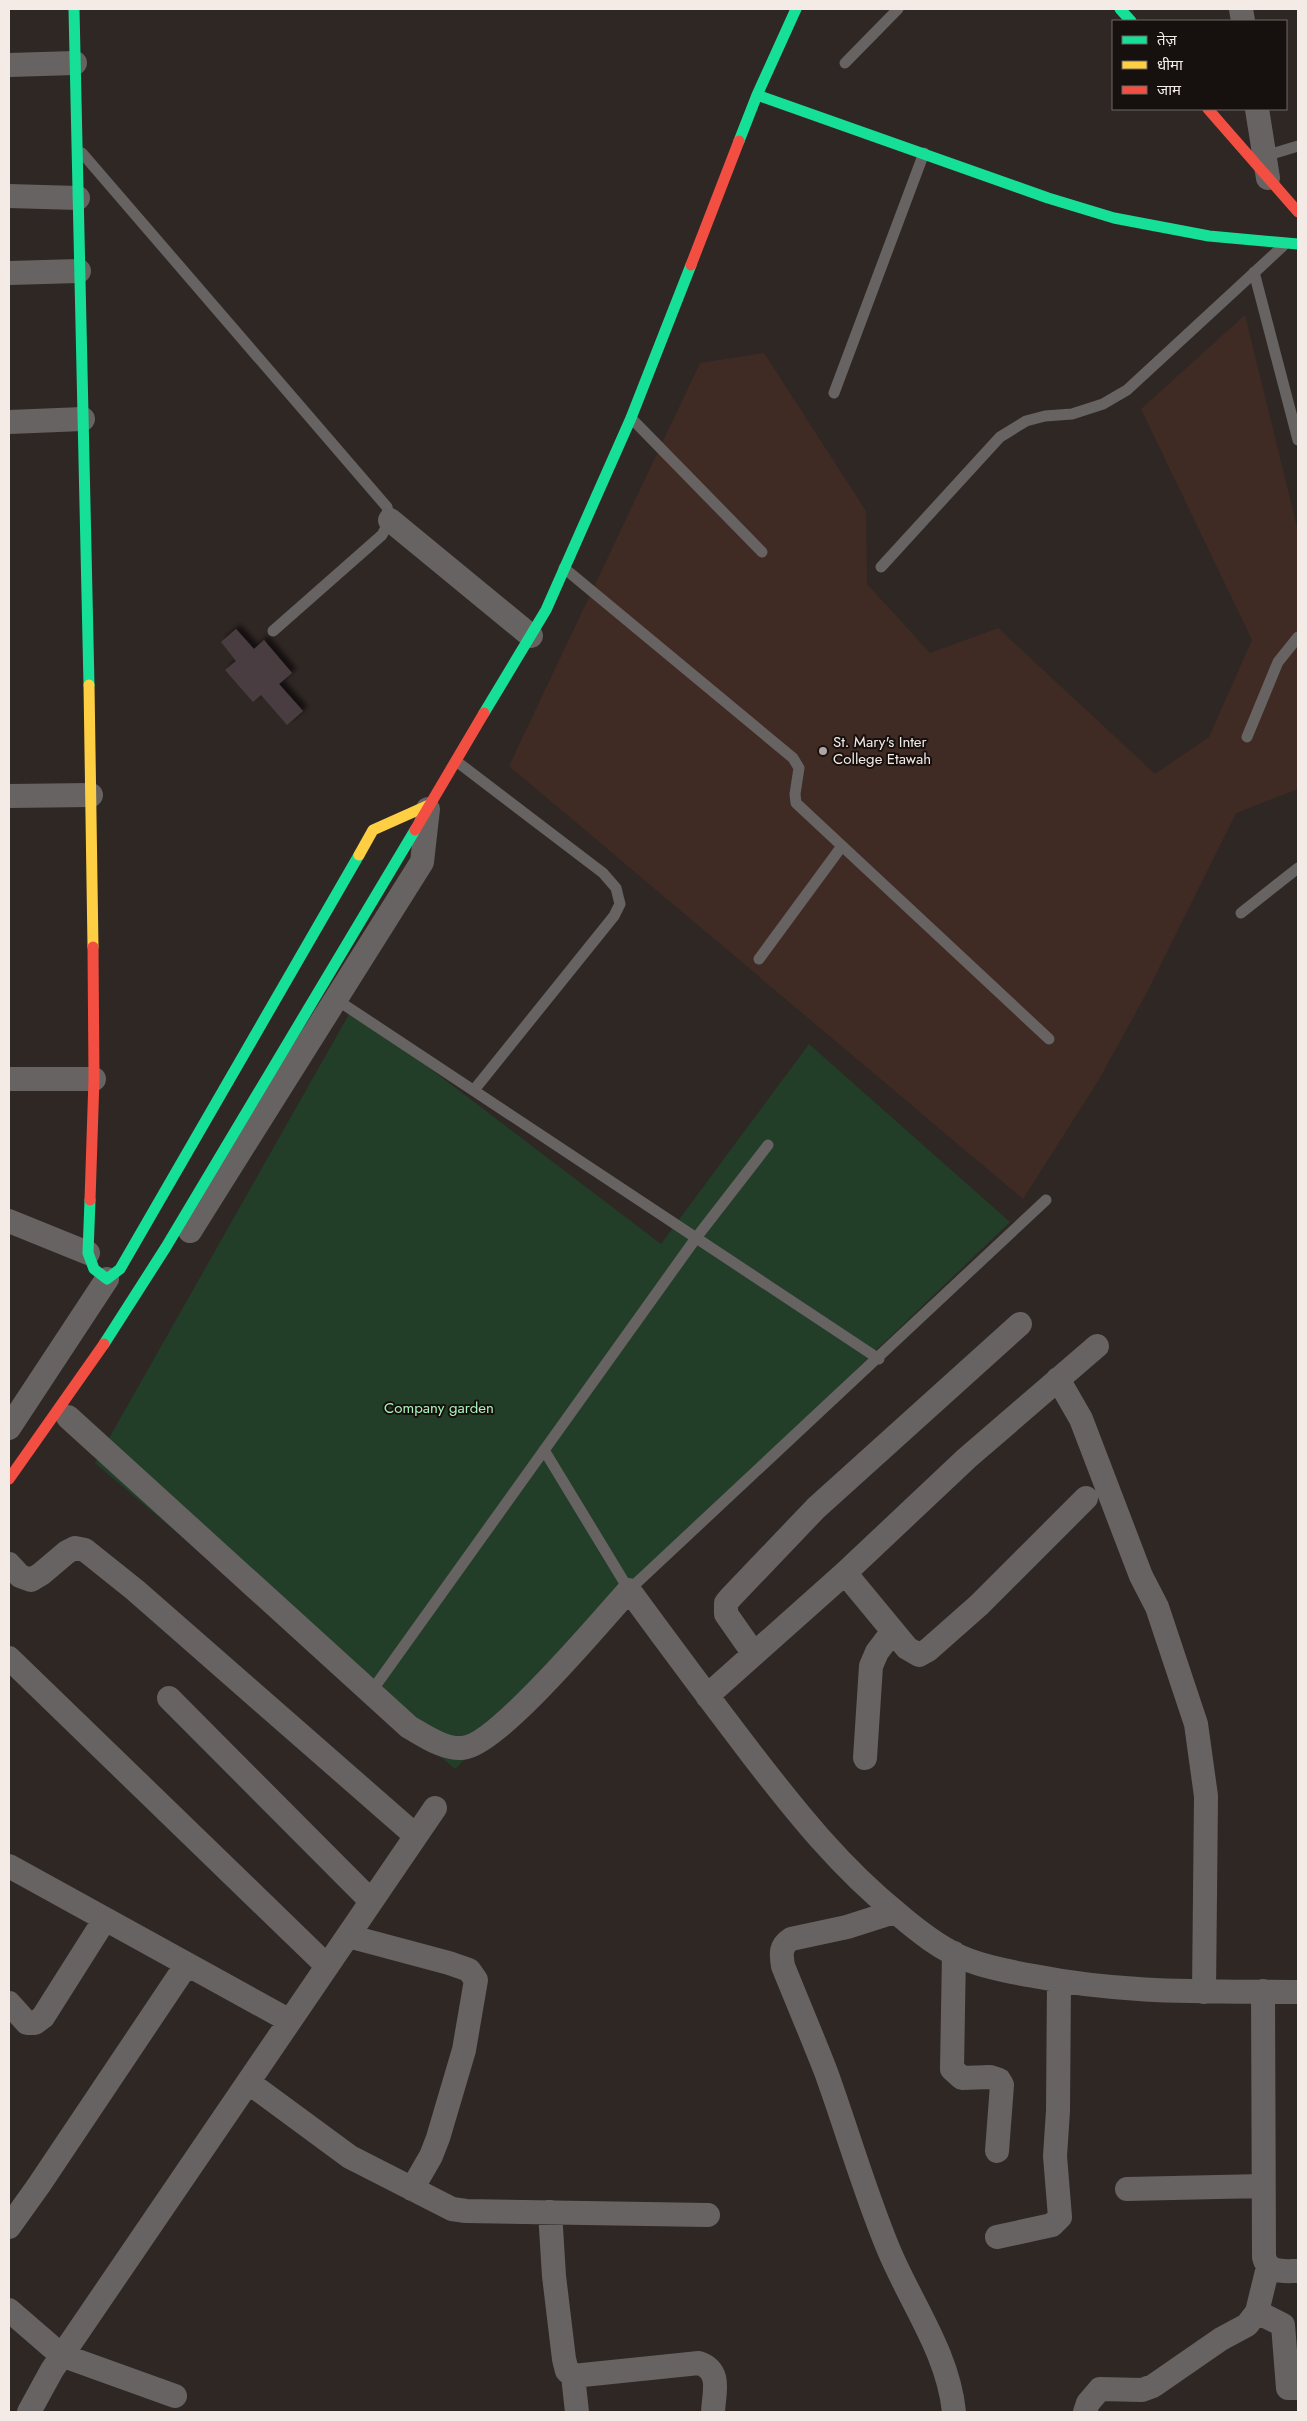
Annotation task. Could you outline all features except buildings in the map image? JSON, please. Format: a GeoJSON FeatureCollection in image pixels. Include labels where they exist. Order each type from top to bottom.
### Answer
{"type":"FeatureCollection","features":[{"type":"Feature","properties":{"kind":"street"},"geometry":{"type":"LineString","coordinates":[[74,9],[91,794],[94,1079],[88,1253],[94,1269],[107,1279]]}},
{"type":"Feature","properties":{"kind":"street"},"geometry":{"type":"LineString","coordinates":[[9,1480],[87,1370],[166,1247],[531,636],[564,568],[630,418],[757,94],[796,9]]}},
{"type":"Feature","properties":{"kind":"street"},"geometry":{"type":"LineString","coordinates":[[1120,9],[1130,20]]}},
{"type":"Feature","properties":{"kind":"street"},"geometry":{"type":"LineString","coordinates":[[9,65],[75,63]]}},
{"type":"Feature","properties":{"kind":"street"},"geometry":{"type":"LineString","coordinates":[[757,94],[1048,198],[1114,218],[1209,236],[1298,244]]}},
{"type":"Feature","properties":{"kind":"street"},"geometry":{"type":"LineString","coordinates":[[1209,110],[1266,167],[1298,212]]}},
{"type":"Feature","properties":{"kind":"street"},"geometry":{"type":"LineString","coordinates":[[1257,110],[1266,167]]}},
{"type":"Feature","properties":{"kind":"street"},"geometry":{"type":"LineString","coordinates":[[9,196],[78,198]]}},
{"type":"Feature","properties":{"kind":"street"},"geometry":{"type":"LineString","coordinates":[[9,272],[79,271]]}},
{"type":"Feature","properties":{"kind":"street"},"geometry":{"type":"LineString","coordinates":[[9,422],[83,419]]}},
{"type":"Feature","properties":{"kind":"street"},"geometry":{"type":"LineString","coordinates":[[390,520],[531,636]]}},
{"type":"Feature","properties":{"kind":"street"},"geometry":{"type":"LineString","coordinates":[[9,796],[91,794]]}},
{"type":"Feature","properties":{"kind":"street"},"geometry":{"type":"LineString","coordinates":[[9,1494],[68,1417],[164,1273],[422,862],[429,805]]}},
{"type":"Feature","properties":{"kind":"street"},"geometry":{"type":"LineString","coordinates":[[9,1428],[107,1279],[120,1269],[373,830],[429,805]]}},
{"type":"Feature","properties":{"kind":"street"},"geometry":{"type":"LineString","coordinates":[[9,1079],[94,1079]]}},
{"type":"Feature","properties":{"kind":"street"},"geometry":{"type":"LineString","coordinates":[[9,1221],[88,1253]]}},
{"type":"Feature","properties":{"kind":"street"},"geometry":{"type":"LineString","coordinates":[[754,1654],[726,1614],[725,1609],[731,1597],[816,1508],[1020,1324]]}},
{"type":"Feature","properties":{"kind":"street"},"geometry":{"type":"LineString","coordinates":[[707,1696],[845,1573],[967,1458],[1097,1346]]}},
{"type":"Feature","properties":{"kind":"street"},"geometry":{"type":"LineString","coordinates":[[1058,1379],[1081,1419],[1141,1576],[1157,1606],[1196,1724],[1206,1796],[1204,1992]]}},
{"type":"Feature","properties":{"kind":"street"},"geometry":{"type":"LineString","coordinates":[[68,1417],[409,1727],[435,1742],[462,1748],[488,1737],[512,1717],[629,1590],[788,1802],[832,1854],[894,1912],[954,1954],[992,1968],[1108,1988],[1204,1992],[1298,1992]]}},
{"type":"Feature","properties":{"kind":"street"},"geometry":{"type":"LineString","coordinates":[[845,1573],[914,1654],[924,1654],[980,1606],[1086,1498]]}},
{"type":"Feature","properties":{"kind":"street"},"geometry":{"type":"LineString","coordinates":[[9,1564],[20,1576],[31,1580],[74,1548],[86,1550],[135,1590],[416,1836]]}},
{"type":"Feature","properties":{"kind":"street"},"geometry":{"type":"LineString","coordinates":[[865,1758],[871,1666],[877,1652],[893,1631]]}},
{"type":"Feature","properties":{"kind":"street"},"geometry":{"type":"LineString","coordinates":[[9,1658],[327,1966]]}},
{"type":"Feature","properties":{"kind":"street"},"geometry":{"type":"LineString","coordinates":[[169,1698],[371,1901]]}},
{"type":"Feature","properties":{"kind":"street"},"geometry":{"type":"LineString","coordinates":[[29,2412],[61,2356],[436,1808]]}},
{"type":"Feature","properties":{"kind":"street"},"geometry":{"type":"LineString","coordinates":[[9,1866],[290,2021]]}},
{"type":"Feature","properties":{"kind":"street"},"geometry":{"type":"LineString","coordinates":[[894,1912],[847,1928],[791,1939],[786,1942],[781,1952],[783,1966],[826,2072],[882,2235],[896,2267],[913,2297],[946,2374],[952,2394],[954,2412]]}},
{"type":"Feature","properties":{"kind":"street"},"geometry":{"type":"LineString","coordinates":[[9,2003],[26,2023],[35,2023],[43,2017],[105,1919]]}},
{"type":"Feature","properties":{"kind":"street"},"geometry":{"type":"LineString","coordinates":[[348,1936],[449,1963],[469,1970],[476,1980],[464,2050],[438,2138],[431,2156],[412,2189]]}},
{"type":"Feature","properties":{"kind":"street"},"geometry":{"type":"LineString","coordinates":[[954,1954],[952,2069],[962,2078],[990,2077],[999,2080],[1002,2085],[997,2151]]}},
{"type":"Feature","properties":{"kind":"street"},"geometry":{"type":"LineString","coordinates":[[9,2227],[187,1964]]}},
{"type":"Feature","properties":{"kind":"street"},"geometry":{"type":"LineString","coordinates":[[998,2237],[1052,2225],[1060,2217],[1055,2156],[1058,2111],[1059,1981]]}},
{"type":"Feature","properties":{"kind":"street"},"geometry":{"type":"LineString","coordinates":[[1085,2412],[1088,2403],[1100,2389],[1142,2390],[1153,2386],[1166,2379],[1209,2347],[1247,2325],[1257,2312],[1268,2267],[1264,2257],[1263,1991]]}},
{"type":"Feature","properties":{"kind":"street"},"geometry":{"type":"LineString","coordinates":[[248,2082],[350,2157],[452,2209],[466,2211],[708,2215]]}},
{"type":"Feature","properties":{"kind":"street"},"geometry":{"type":"LineString","coordinates":[[1127,2189],[1263,2186]]}},
{"type":"Feature","properties":{"kind":"street"},"geometry":{"type":"LineString","coordinates":[[550,2212],[554,2276],[564,2359],[568,2371],[573,2376],[577,2412]]}},
{"type":"Feature","properties":{"kind":"street"},"geometry":{"type":"LineString","coordinates":[[1268,2267],[1278,2271],[1298,2271]]}},
{"type":"Feature","properties":{"kind":"street"},"geometry":{"type":"LineString","coordinates":[[9,2310],[61,2356],[175,2396]]}},
{"type":"Feature","properties":{"kind":"street"},"geometry":{"type":"LineString","coordinates":[[1257,2312],[1283,2324],[1288,2388],[1298,2388]]}},
{"type":"Feature","properties":{"kind":"street"},"geometry":{"type":"LineString","coordinates":[[573,2376],[699,2363],[709,2366],[715,2375],[714,2412]]}},
{"type":"Feature","properties":{"kind":"lane"},"geometry":{"type":"LineString","coordinates":[[845,63],[898,9]]}},
{"type":"Feature","properties":{"kind":"lane"},"geometry":{"type":"LineString","coordinates":[[1266,167],[1298,146]]}},
{"type":"Feature","properties":{"kind":"lane"},"geometry":{"type":"LineString","coordinates":[[77,148],[387,507],[390,520],[382,535],[273,631]]}},
{"type":"Feature","properties":{"kind":"lane"},"geometry":{"type":"LineString","coordinates":[[834,393],[924,153]]}},
{"type":"Feature","properties":{"kind":"lane"},"geometry":{"type":"LineString","coordinates":[[881,568],[1000,436],[1026,421],[1045,416],[1072,414],[1103,404],[1127,390],[1286,243]]}},
{"type":"Feature","properties":{"kind":"lane"},"geometry":{"type":"LineString","coordinates":[[1254,272],[1298,440]]}},
{"type":"Feature","properties":{"kind":"lane"},"geometry":{"type":"LineString","coordinates":[[630,418],[762,552]]}},
{"type":"Feature","properties":{"kind":"lane"},"geometry":{"type":"LineString","coordinates":[[564,568],[793,758],[800,768],[796,804],[1049,1039]]}},
{"type":"Feature","properties":{"kind":"lane"},"geometry":{"type":"LineString","coordinates":[[1247,737],[1278,662],[1298,637]]}},
{"type":"Feature","properties":{"kind":"lane"},"geometry":{"type":"LineString","coordinates":[[456,760],[603,874],[616,888],[620,904],[614,916],[474,1090]]}},
{"type":"Feature","properties":{"kind":"lane"},"geometry":{"type":"LineString","coordinates":[[759,959],[842,846]]}},
{"type":"Feature","properties":{"kind":"lane"},"geometry":{"type":"LineString","coordinates":[[1241,913],[1298,868]]}},
{"type":"Feature","properties":{"kind":"lane"},"geometry":{"type":"LineString","coordinates":[[337,1000],[878,1358]]}},
{"type":"Feature","properties":{"kind":"lane"},"geometry":{"type":"LineString","coordinates":[[371,1692],[696,1238],[768,1145]]}},
{"type":"Feature","properties":{"kind":"lane"},"geometry":{"type":"LineString","coordinates":[[544,1450],[629,1590],[1046,1200]]}},
{"type":"Feature","properties":{"kind":"shaded area","name":"St. Mary's Inter College Etawah"},"geometry":{"type":"Polygon","coordinates":[[[1245,315],[1298,531],[1298,789],[1236,813],[1146,994],[1098,1081],[1023,1199],[509,766],[700,363],[764,353],[866,511],[867,584],[930,653],[998,628],[1155,774],[1209,737],[1252,640],[1141,409],[1245,315]]]}},
{"type":"Feature","properties":{"kind":"green space","name":"Company garden"},"geometry":{"type":"Polygon","coordinates":[[[352,1009],[661,1244],[809,1044],[1010,1222],[866,1360],[455,1769],[95,1463],[352,1009]]]}},
{"type":"Feature","properties":{"kind":"traffic: fast"},"geometry":{"type":"LineString","coordinates":[[74,9],[89,685]]}},
{"type":"Feature","properties":{"kind":"traffic: fast"},"geometry":{"type":"LineString","coordinates":[[739,141],[757,95],[796,9]]}},
{"type":"Feature","properties":{"kind":"traffic: fast"},"geometry":{"type":"LineString","coordinates":[[1120,9],[1130,20]]}},
{"type":"Feature","properties":{"kind":"traffic: fast"},"geometry":{"type":"LineString","coordinates":[[757,95],[1048,198],[1114,218],[1209,236],[1298,244]]}},
{"type":"Feature","properties":{"kind":"traffic: fast"},"geometry":{"type":"LineString","coordinates":[[484,713],[546,610],[631,418],[691,265]]}},
{"type":"Feature","properties":{"kind":"traffic: fast"},"geometry":{"type":"LineString","coordinates":[[104,1344],[166,1247],[415,830]]}},
{"type":"Feature","properties":{"kind":"traffic: fast"},"geometry":{"type":"LineString","coordinates":[[90,1200],[88,1253],[94,1269],[107,1279],[120,1269],[359,855]]}},
{"type":"Feature","properties":{"kind":"traffic: slow"},"geometry":{"type":"LineString","coordinates":[[89,685],[93,947]]}},
{"type":"Feature","properties":{"kind":"traffic: slow"},"geometry":{"type":"LineString","coordinates":[[359,855],[373,830],[429,805]]}},
{"type":"Feature","properties":{"kind":"traffic: jam"},"geometry":{"type":"LineString","coordinates":[[1209,110],[1298,212]]}},
{"type":"Feature","properties":{"kind":"traffic: jam"},"geometry":{"type":"LineString","coordinates":[[691,265],[739,141]]}},
{"type":"Feature","properties":{"kind":"traffic: jam"},"geometry":{"type":"LineString","coordinates":[[415,830],[484,713]]}},
{"type":"Feature","properties":{"kind":"traffic: jam"},"geometry":{"type":"LineString","coordinates":[[90,1200],[94,1079],[93,947]]}},
{"type":"Feature","properties":{"kind":"traffic: jam"},"geometry":{"type":"LineString","coordinates":[[9,1479],[104,1344]]}},
{"type":"Feature","properties":{"kind":"place","name":"St. Mary's Inter College Etawah"},"geometry":{"type":"Point","coordinates":[823,751]}}]}
